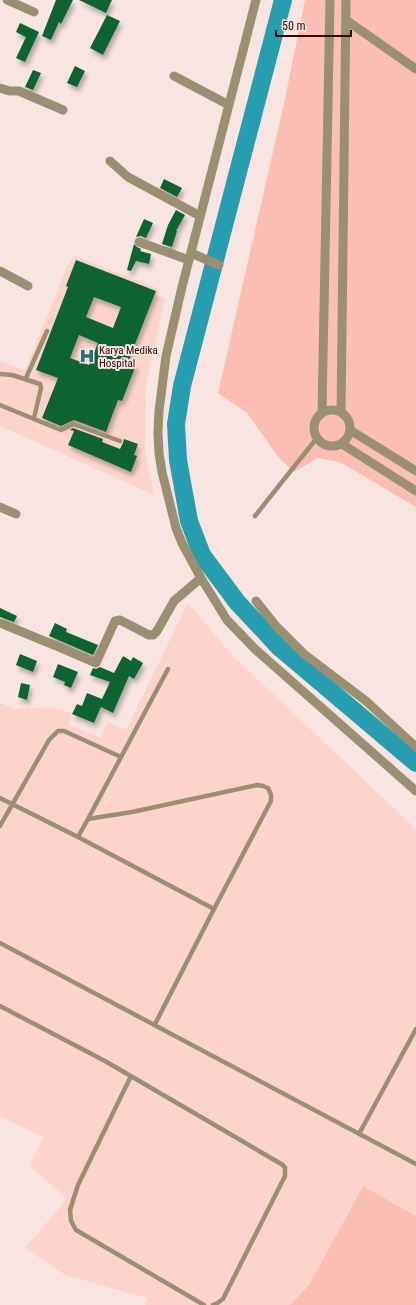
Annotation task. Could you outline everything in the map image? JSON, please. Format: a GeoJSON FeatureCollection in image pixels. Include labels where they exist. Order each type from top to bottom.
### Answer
{"type":"FeatureCollection","features":[{"type":"Feature","properties":{"kind":"street"},"geometry":{"type":"LineString","coordinates":[[7,0],[34,12]]}},
{"type":"Feature","properties":{"kind":"street"},"geometry":{"type":"LineString","coordinates":[[256,0],[200,216],[166,356],[159,411],[158,433],[162,472],[176,528],[182,543],[226,620],[252,646],[416,791]]}},
{"type":"Feature","properties":{"kind":"street"},"geometry":{"type":"LineString","coordinates":[[322,412],[330,0]]}},
{"type":"Feature","properties":{"kind":"street"},"geometry":{"type":"LineString","coordinates":[[341,412],[346,0]]}},
{"type":"Feature","properties":{"kind":"street"},"geometry":{"type":"LineString","coordinates":[[346,20],[416,69]]}},
{"type":"Feature","properties":{"kind":"street"},"geometry":{"type":"LineString","coordinates":[[174,76],[229,105]]}},
{"type":"Feature","properties":{"kind":"street"},"geometry":{"type":"LineString","coordinates":[[0,88],[10,91],[19,91],[63,110]]}},
{"type":"Feature","properties":{"kind":"street"},"geometry":{"type":"LineString","coordinates":[[110,161],[128,177],[200,216]]}},
{"type":"Feature","properties":{"kind":"street"},"geometry":{"type":"LineString","coordinates":[[140,242],[206,259],[218,265]]}},
{"type":"Feature","properties":{"kind":"street"},"geometry":{"type":"LineString","coordinates":[[0,271],[28,286]]}},
{"type":"Feature","properties":{"kind":"street"},"geometry":{"type":"LineString","coordinates":[[331,410],[341,412],[348,420],[350,430],[347,438],[342,444],[333,447],[324,445],[316,439],[313,430],[315,420],[322,412],[331,410]]}},
{"type":"Feature","properties":{"kind":"street"},"geometry":{"type":"LineString","coordinates":[[350,430],[416,472]]}},
{"type":"Feature","properties":{"kind":"street"},"geometry":{"type":"LineString","coordinates":[[342,444],[416,491]]}},
{"type":"Feature","properties":{"kind":"street"},"geometry":{"type":"LineString","coordinates":[[0,507],[16,514]]}},
{"type":"Feature","properties":{"kind":"street"},"geometry":{"type":"LineString","coordinates":[[0,623],[59,646],[96,663],[115,621],[120,620],[149,635],[153,635],[157,631],[174,601],[201,578]]}},
{"type":"Feature","properties":{"kind":"street"},"geometry":{"type":"LineString","coordinates":[[256,601],[276,626],[304,654],[366,702],[416,747]]}},
{"type":"Feature","properties":{"kind":"lane"},"geometry":{"type":"LineString","coordinates":[[26,378],[47,331]]}},
{"type":"Feature","properties":{"kind":"lane"},"geometry":{"type":"LineString","coordinates":[[0,374],[12,375],[39,382],[41,385],[34,418]]}},
{"type":"Feature","properties":{"kind":"lane"},"geometry":{"type":"LineString","coordinates":[[0,405],[61,430],[73,424],[120,441]]}},
{"type":"Feature","properties":{"kind":"lane"},"geometry":{"type":"LineString","coordinates":[[255,516],[316,439]]}},
{"type":"Feature","properties":{"kind":"lane"},"geometry":{"type":"LineString","coordinates":[[78,837],[168,669]]}},
{"type":"Feature","properties":{"kind":"lane"},"geometry":{"type":"LineString","coordinates":[[0,826],[49,740],[58,731],[64,731],[121,757]]}},
{"type":"Feature","properties":{"kind":"lane"},"geometry":{"type":"LineString","coordinates":[[88,819],[132,812],[257,785],[268,788],[271,795],[271,801],[155,1024]]}},
{"type":"Feature","properties":{"kind":"lane"},"geometry":{"type":"LineString","coordinates":[[0,798],[78,837],[214,909]]}},
{"type":"Feature","properties":{"kind":"lane"},"geometry":{"type":"LineString","coordinates":[[0,943],[416,1164]]}},
{"type":"Feature","properties":{"kind":"lane"},"geometry":{"type":"LineString","coordinates":[[0,1006],[131,1076],[283,1165],[285,1168],[285,1176],[223,1299],[213,1305]]}},
{"type":"Feature","properties":{"kind":"lane"},"geometry":{"type":"LineString","coordinates":[[359,1134],[416,1029]]}},
{"type":"Feature","properties":{"kind":"lane"},"geometry":{"type":"LineString","coordinates":[[131,1076],[78,1185],[70,1210],[71,1221],[76,1230],[204,1305]]}},
{"type":"Feature","properties":{"kind":"shaded area"},"geometry":{"type":"Polygon","coordinates":[[[305,0],[416,0],[416,507],[340,462],[318,458],[294,472],[279,458],[247,413],[218,393],[285,99],[305,0]]]}},
{"type":"Feature","properties":{"kind":"shaded area","name":"Karya Medika Hospital"},"geometry":{"type":"Polygon","coordinates":[[[74,256],[159,289],[157,296],[165,299],[146,383],[145,452],[154,495],[0,426],[0,361],[25,370],[69,262],[71,262],[74,256]]]}},
{"type":"Feature","properties":{"kind":"shaded area"},"geometry":{"type":"Polygon","coordinates":[[[188,603],[233,656],[416,829],[416,1216],[363,1186],[309,1285],[290,1305],[145,1305],[147,1298],[65,1275],[25,1248],[67,1199],[30,1166],[44,1137],[0,1117],[0,703],[15,709],[51,707],[72,713],[69,725],[100,737],[108,722],[126,730],[188,603]]]}},
{"type":"Feature","properties":{"kind":"shaded area"},"geometry":{"type":"Polygon","coordinates":[[[363,1186],[416,1216],[416,1305],[290,1305],[309,1285],[363,1186]]]}},
{"type":"Feature","properties":{"kind":"building"},"geometry":{"type":"Polygon","coordinates":[[[56,0],[73,0],[61,24],[59,22],[51,40],[42,36],[56,0]]]}},
{"type":"Feature","properties":{"kind":"building"},"geometry":{"type":"Polygon","coordinates":[[[79,0],[112,0],[106,13],[79,0]]]}},
{"type":"Feature","properties":{"kind":"building"},"geometry":{"type":"Polygon","coordinates":[[[107,15],[120,21],[103,55],[90,48],[107,15]]]}},
{"type":"Feature","properties":{"kind":"building"},"geometry":{"type":"Polygon","coordinates":[[[20,23],[39,32],[25,62],[16,58],[26,37],[16,32],[20,23]]]}},
{"type":"Feature","properties":{"kind":"building"},"geometry":{"type":"Polygon","coordinates":[[[75,66],[85,71],[77,87],[67,83],[75,66]]]}},
{"type":"Feature","properties":{"kind":"building"},"geometry":{"type":"Polygon","coordinates":[[[33,70],[41,73],[33,90],[25,87],[33,70]]]}},
{"type":"Feature","properties":{"kind":"building"},"geometry":{"type":"Polygon","coordinates":[[[164,179],[182,188],[177,197],[160,188],[164,179]]]}},
{"type":"Feature","properties":{"kind":"building"},"geometry":{"type":"Polygon","coordinates":[[[176,210],[185,215],[176,231],[172,247],[162,244],[168,225],[176,210]]]}},
{"type":"Feature","properties":{"kind":"building"},"geometry":{"type":"Polygon","coordinates":[[[144,219],[153,223],[146,238],[141,236],[136,237],[144,219]]]}},
{"type":"Feature","properties":{"kind":"building"},"geometry":{"type":"Polygon","coordinates":[[[134,244],[141,249],[140,251],[151,254],[149,264],[136,261],[131,271],[127,270],[134,244]]]}},
{"type":"Feature","properties":{"kind":"building"},"geometry":{"type":"Polygon","coordinates":[[[76,260],[156,291],[128,362],[136,365],[122,401],[118,400],[106,432],[74,420],[61,426],[42,418],[58,378],[36,370],[68,287],[66,286],[76,260]],[[94,297],[86,317],[113,328],[121,307],[94,297]],[[79,335],[70,358],[89,365],[98,343],[79,335]]]}},
{"type":"Feature","properties":{"kind":"building"},"geometry":{"type":"Polygon","coordinates":[[[73,428],[103,439],[102,442],[120,449],[124,439],[138,444],[134,455],[137,456],[131,472],[68,445],[74,431],[70,430],[73,428]]]}},
{"type":"Feature","properties":{"kind":"building"},"geometry":{"type":"Polygon","coordinates":[[[0,608],[17,616],[14,622],[0,617],[0,608]]]}},
{"type":"Feature","properties":{"kind":"building"},"geometry":{"type":"Polygon","coordinates":[[[55,623],[67,629],[66,632],[98,645],[93,655],[49,636],[55,623]]]}},
{"type":"Feature","properties":{"kind":"building"},"geometry":{"type":"Polygon","coordinates":[[[20,654],[37,661],[33,672],[16,665],[20,654]]]}},
{"type":"Feature","properties":{"kind":"building"},"geometry":{"type":"Polygon","coordinates":[[[123,656],[131,661],[133,657],[143,663],[134,679],[129,676],[113,713],[101,707],[94,723],[72,714],[77,704],[82,706],[87,693],[102,699],[110,682],[90,675],[93,668],[96,669],[100,667],[114,673],[123,656]]]}},
{"type":"Feature","properties":{"kind":"building"},"geometry":{"type":"Polygon","coordinates":[[[58,664],[78,672],[71,688],[64,685],[65,682],[53,677],[58,664]]]}},
{"type":"Feature","properties":{"kind":"building"},"geometry":{"type":"Polygon","coordinates":[[[21,683],[30,685],[27,700],[18,697],[21,683]]]}},
{"type":"Feature","properties":{"kind":"waterway"},"geometry":{"type":"LineString","coordinates":[[283,0],[182,386],[176,424],[178,460],[189,521],[202,555],[237,602],[280,648],[416,763]]}},
{"type":"Feature","properties":{"kind":"place","name":"Karya Medika Hospital"},"geometry":{"type":"Point","coordinates":[87,356]}}]}
